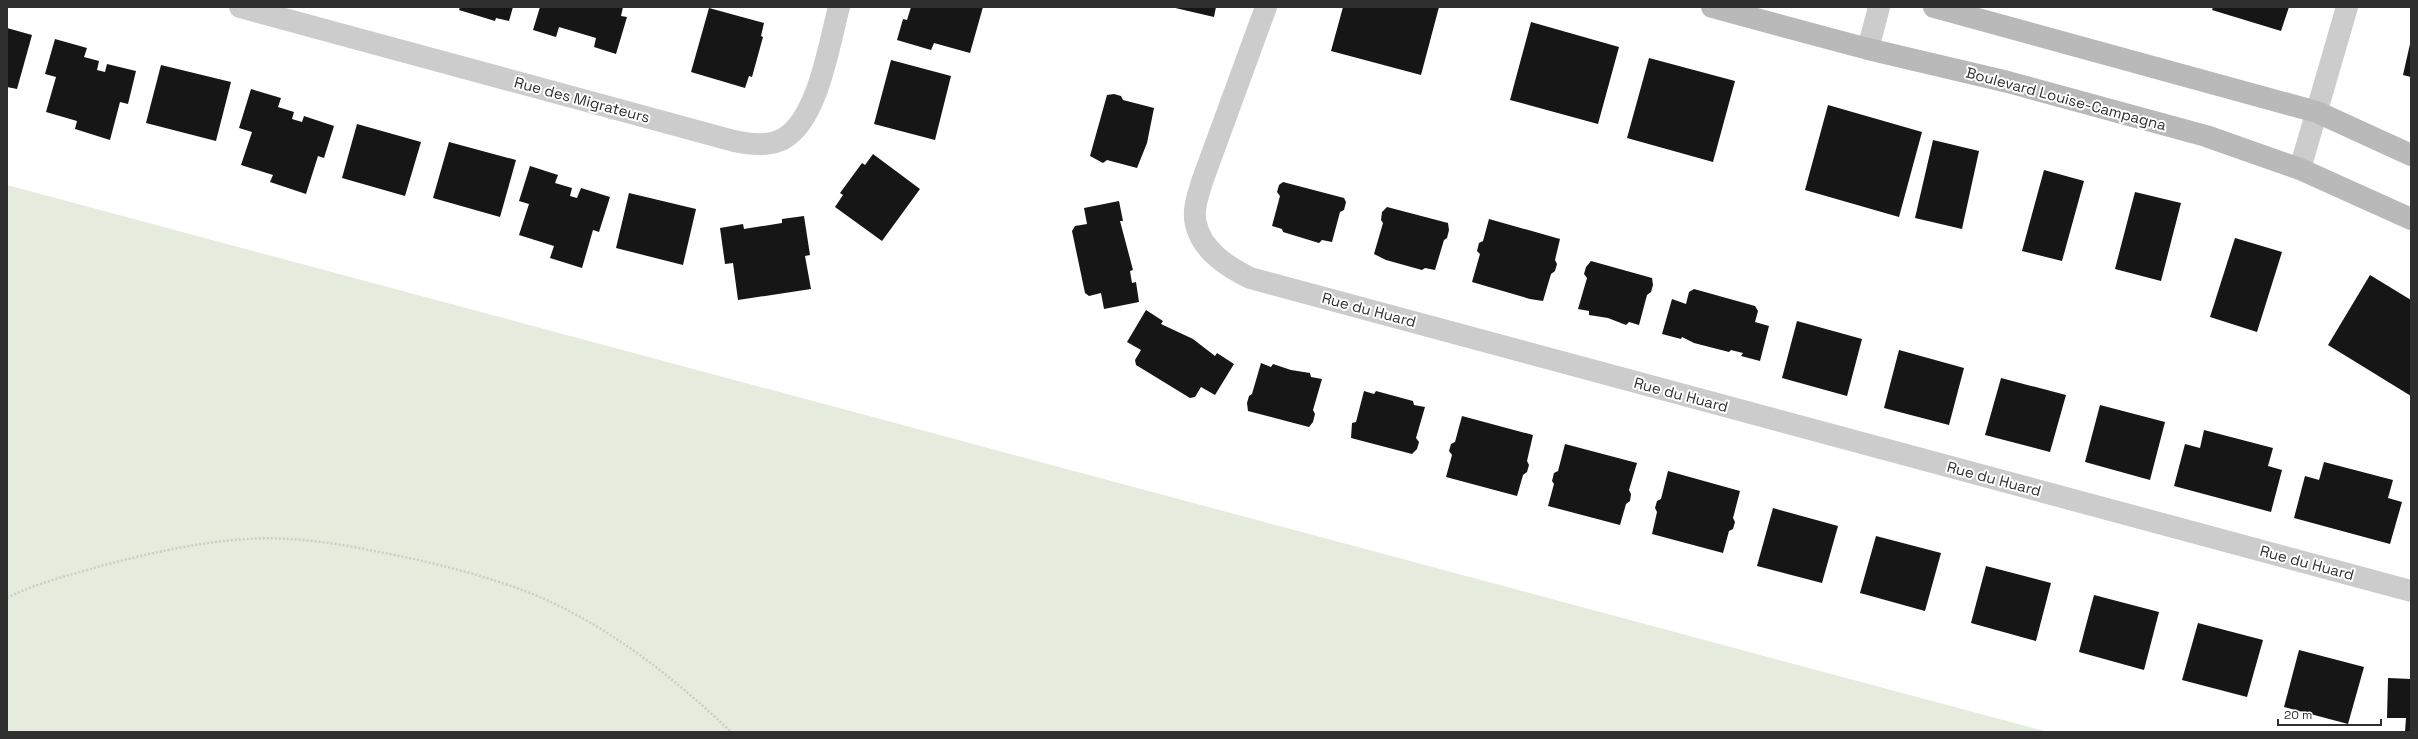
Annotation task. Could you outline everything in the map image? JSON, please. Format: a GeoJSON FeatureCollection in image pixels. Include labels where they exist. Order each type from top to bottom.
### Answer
{"type":"FeatureCollection","features":[{"type":"Feature","properties":{"kind":"street","name":"Rue des Migrateurs"},"geometry":{"type":"LineString","coordinates":[[240,7],[734,141],[760,145],[782,140],[801,125],[815,97],[839,7]]}},
{"type":"Feature","properties":{"kind":"street","name":"Rue du Huard"},"geometry":{"type":"LineString","coordinates":[[1266,7],[1202,179],[1196,201],[1196,224],[1205,245],[1225,266],[1244,275],[2411,591]]}},
{"type":"Feature","properties":{"kind":"street","name":"Boulevard Louise-Campagna"},"geometry":{"type":"LineString","coordinates":[[1712,7],[1868,49],[2008,82],[2206,136],[2300,169],[2411,219]]}},
{"type":"Feature","properties":{"kind":"street"},"geometry":{"type":"LineString","coordinates":[[1868,49],[1879,7]]}},
{"type":"Feature","properties":{"kind":"street"},"geometry":{"type":"LineString","coordinates":[[1934,7],[2317,112],[2411,155]]}},
{"type":"Feature","properties":{"kind":"street"},"geometry":{"type":"LineString","coordinates":[[2300,169],[2347,7]]}},
{"type":"Feature","properties":{"kind":"path"},"geometry":{"type":"LineString","coordinates":[[7,598],[22,590],[65,575],[147,553],[190,545],[248,538],[348,546],[405,557],[475,575],[536,596],[591,624],[631,650],[674,682],[731,732]]}},
{"type":"Feature","properties":{"kind":"green space"},"geometry":{"type":"Polygon","coordinates":[[[7,185],[2048,732],[7,732],[7,185]]]}},
{"type":"Feature","properties":{"kind":"building"},"geometry":{"type":"Polygon","coordinates":[[[460,7],[513,7],[509,21],[496,18],[495,21],[459,10],[460,7]]]}},
{"type":"Feature","properties":{"kind":"building"},"geometry":{"type":"Polygon","coordinates":[[[540,7],[623,7],[621,16],[627,17],[616,54],[594,47],[596,38],[559,27],[556,37],[533,30],[540,7]]]}},
{"type":"Feature","properties":{"kind":"building"},"geometry":{"type":"Polygon","coordinates":[[[911,7],[983,7],[970,53],[934,43],[931,50],[897,40],[903,19],[907,20],[911,7]]]}},
{"type":"Feature","properties":{"kind":"building"},"geometry":{"type":"Polygon","coordinates":[[[1171,7],[1216,7],[1214,17],[1171,7]]]}},
{"type":"Feature","properties":{"kind":"building"},"geometry":{"type":"Polygon","coordinates":[[[1343,7],[1439,7],[1421,75],[1331,51],[1343,7]]]}},
{"type":"Feature","properties":{"kind":"building"},"geometry":{"type":"Polygon","coordinates":[[[2213,7],[2289,7],[2281,31],[2212,10],[2213,7]]]}},
{"type":"Feature","properties":{"kind":"building"},"geometry":{"type":"Polygon","coordinates":[[[709,8],[764,23],[761,36],[763,37],[752,77],[749,76],[745,88],[691,72],[709,8]]]}},
{"type":"Feature","properties":{"kind":"building"},"geometry":{"type":"Polygon","coordinates":[[[1531,22],[1619,47],[1598,124],[1510,100],[1531,22]]]}},
{"type":"Feature","properties":{"kind":"building"},"geometry":{"type":"Polygon","coordinates":[[[7,28],[32,35],[17,89],[7,87],[7,28]]]}},
{"type":"Feature","properties":{"kind":"building"},"geometry":{"type":"Polygon","coordinates":[[[55,39],[87,48],[84,57],[99,61],[97,70],[105,72],[107,64],[136,71],[128,104],[120,102],[110,140],[75,129],[77,121],[46,112],[56,77],[45,74],[55,39]]]}},
{"type":"Feature","properties":{"kind":"building"},"geometry":{"type":"Polygon","coordinates":[[[2411,44],[2411,77],[2403,75],[2411,44]]]}},
{"type":"Feature","properties":{"kind":"building"},"geometry":{"type":"Polygon","coordinates":[[[1649,58],[1735,81],[1713,162],[1627,138],[1649,58]]]}},
{"type":"Feature","properties":{"kind":"building"},"geometry":{"type":"Polygon","coordinates":[[[891,60],[951,76],[935,140],[874,124],[891,60]]]}},
{"type":"Feature","properties":{"kind":"building"},"geometry":{"type":"Polygon","coordinates":[[[161,65],[231,82],[216,141],[146,123],[161,65]]]}},
{"type":"Feature","properties":{"kind":"building"},"geometry":{"type":"Polygon","coordinates":[[[251,89],[281,98],[278,107],[294,112],[292,119],[302,122],[304,116],[334,126],[324,158],[318,156],[306,194],[270,182],[273,175],[241,165],[252,132],[239,128],[251,89]]]}},
{"type":"Feature","properties":{"kind":"building"},"geometry":{"type":"Polygon","coordinates":[[[1114,94],[1121,96],[1123,100],[1154,108],[1147,143],[1137,168],[1107,160],[1103,163],[1090,156],[1107,95],[1114,94]]]}},
{"type":"Feature","properties":{"kind":"building"},"geometry":{"type":"Polygon","coordinates":[[[1828,105],[1922,132],[1899,217],[1805,190],[1828,105]]]}},
{"type":"Feature","properties":{"kind":"building"},"geometry":{"type":"Polygon","coordinates":[[[357,124],[421,142],[405,196],[342,178],[357,124]]]}},
{"type":"Feature","properties":{"kind":"building"},"geometry":{"type":"Polygon","coordinates":[[[1933,140],[1979,151],[1962,229],[1915,218],[1933,140]]]}},
{"type":"Feature","properties":{"kind":"building"},"geometry":{"type":"Polygon","coordinates":[[[449,142],[516,160],[500,217],[433,198],[449,142]]]}},
{"type":"Feature","properties":{"kind":"building"},"geometry":{"type":"Polygon","coordinates":[[[873,154],[920,189],[882,241],[835,207],[843,195],[840,193],[862,163],[865,165],[873,154]]]}},
{"type":"Feature","properties":{"kind":"building"},"geometry":{"type":"Polygon","coordinates":[[[530,166],[558,175],[555,183],[572,188],[570,196],[577,198],[581,188],[610,197],[599,232],[593,230],[582,268],[550,258],[554,246],[519,235],[529,204],[519,201],[530,166]]]}},
{"type":"Feature","properties":{"kind":"building"},"geometry":{"type":"Polygon","coordinates":[[[2044,170],[2084,181],[2062,261],[2022,251],[2044,170]]]}},
{"type":"Feature","properties":{"kind":"building"},"geometry":{"type":"Polygon","coordinates":[[[1283,182],[1344,198],[1346,202],[1344,210],[1340,212],[1332,242],[1322,240],[1319,243],[1283,232],[1282,229],[1272,226],[1280,196],[1277,192],[1279,185],[1283,182]]]}},
{"type":"Feature","properties":{"kind":"building"},"geometry":{"type":"Polygon","coordinates":[[[2135,192],[2181,203],[2161,281],[2115,269],[2135,192]]]}},
{"type":"Feature","properties":{"kind":"building"},"geometry":{"type":"Polygon","coordinates":[[[629,193],[696,209],[683,265],[616,248],[629,193]]]}},
{"type":"Feature","properties":{"kind":"building"},"geometry":{"type":"Polygon","coordinates":[[[1119,201],[1123,221],[1120,221],[1133,270],[1130,271],[1132,283],[1136,282],[1139,302],[1104,309],[1101,293],[1089,296],[1085,293],[1072,231],[1075,226],[1087,224],[1084,208],[1119,201]]]}},
{"type":"Feature","properties":{"kind":"building"},"geometry":{"type":"Polygon","coordinates":[[[1387,207],[1448,223],[1449,230],[1447,238],[1444,240],[1435,270],[1425,268],[1422,270],[1386,260],[1374,254],[1383,223],[1381,220],[1382,212],[1387,207]]]}},
{"type":"Feature","properties":{"kind":"building"},"geometry":{"type":"Polygon","coordinates":[[[804,216],[810,255],[805,256],[811,289],[738,300],[733,263],[725,264],[720,228],[743,224],[744,229],[782,223],[782,219],[804,216]]]}},
{"type":"Feature","properties":{"kind":"building"},"geometry":{"type":"Polygon","coordinates":[[[1489,219],[1560,239],[1555,260],[1557,264],[1555,271],[1551,274],[1543,301],[1530,299],[1472,282],[1480,254],[1477,251],[1479,243],[1483,241],[1489,219]]]}},
{"type":"Feature","properties":{"kind":"building"},"geometry":{"type":"Polygon","coordinates":[[[2235,238],[2282,252],[2257,332],[2210,317],[2235,238]]]}},
{"type":"Feature","properties":{"kind":"building"},"geometry":{"type":"Polygon","coordinates":[[[1591,261],[1652,278],[1653,285],[1651,292],[1647,295],[1639,325],[1629,322],[1626,325],[1608,318],[1589,315],[1589,311],[1578,309],[1587,278],[1584,274],[1586,267],[1591,261]]]}},
{"type":"Feature","properties":{"kind":"building"},"geometry":{"type":"Polygon","coordinates":[[[2370,275],[2411,300],[2411,396],[2328,345],[2370,275]]]}},
{"type":"Feature","properties":{"kind":"building"},"geometry":{"type":"Polygon","coordinates":[[[1694,289],[1755,306],[1758,311],[1755,322],[1769,326],[1760,361],[1741,356],[1743,353],[1731,350],[1729,352],[1694,343],[1682,337],[1681,339],[1662,334],[1672,299],[1686,304],[1689,292],[1694,289]]]}},
{"type":"Feature","properties":{"kind":"building"},"geometry":{"type":"Polygon","coordinates":[[[1146,310],[1163,321],[1161,324],[1193,339],[1215,356],[1217,353],[1234,364],[1215,395],[1201,387],[1195,397],[1190,398],[1136,365],[1135,360],[1141,350],[1127,342],[1146,310]]]}},
{"type":"Feature","properties":{"kind":"building"},"geometry":{"type":"Polygon","coordinates":[[[1797,321],[1862,339],[1847,396],[1782,378],[1797,321]]]}},
{"type":"Feature","properties":{"kind":"building"},"geometry":{"type":"Polygon","coordinates":[[[1899,350],[1964,368],[1949,425],[1884,408],[1899,350]]]}},
{"type":"Feature","properties":{"kind":"building"},"geometry":{"type":"Polygon","coordinates":[[[1261,363],[1271,367],[1273,364],[1291,370],[1310,373],[1311,377],[1322,379],[1313,410],[1315,414],[1313,422],[1309,427],[1248,411],[1247,403],[1249,396],[1252,394],[1261,363]]]}},
{"type":"Feature","properties":{"kind":"building"},"geometry":{"type":"Polygon","coordinates":[[[2001,378],[2066,395],[2050,452],[1985,435],[2001,378]]]}},
{"type":"Feature","properties":{"kind":"building"},"geometry":{"type":"Polygon","coordinates":[[[1364,391],[1374,394],[1376,391],[1413,401],[1414,405],[1425,407],[1416,438],[1419,442],[1417,449],[1412,454],[1351,438],[1352,423],[1356,422],[1364,391]]]}},
{"type":"Feature","properties":{"kind":"building"},"geometry":{"type":"Polygon","coordinates":[[[2100,405],[2165,422],[2150,480],[2085,462],[2100,405]]]}},
{"type":"Feature","properties":{"kind":"building"},"geometry":{"type":"Polygon","coordinates":[[[1462,416],[1533,435],[1527,461],[1529,465],[1527,472],[1523,475],[1517,496],[1446,477],[1452,455],[1449,451],[1451,444],[1455,442],[1462,416]]]}},
{"type":"Feature","properties":{"kind":"building"},"geometry":{"type":"Polygon","coordinates":[[[2204,430],[2273,448],[2268,466],[2282,470],[2271,512],[2174,486],[2185,444],[2200,448],[2204,430]]]}},
{"type":"Feature","properties":{"kind":"building"},"geometry":{"type":"Polygon","coordinates":[[[1565,444],[1637,463],[1629,490],[1631,494],[1630,501],[1626,504],[1620,525],[1548,506],[1554,484],[1552,481],[1554,473],[1558,471],[1565,444]]]}},
{"type":"Feature","properties":{"kind":"building"},"geometry":{"type":"Polygon","coordinates":[[[2324,462],[2393,480],[2388,498],[2402,502],[2390,544],[2294,518],[2305,476],[2319,480],[2324,462]]]}},
{"type":"Feature","properties":{"kind":"building"},"geometry":{"type":"Polygon","coordinates":[[[1668,471],[1740,491],[1733,518],[1735,522],[1733,529],[1729,531],[1723,553],[1652,534],[1657,512],[1655,508],[1657,501],[1661,499],[1668,471]]]}},
{"type":"Feature","properties":{"kind":"building"},"geometry":{"type":"Polygon","coordinates":[[[1773,508],[1838,526],[1822,583],[1757,566],[1773,508]]]}},
{"type":"Feature","properties":{"kind":"building"},"geometry":{"type":"Polygon","coordinates":[[[1876,536],[1941,553],[1925,611],[1860,593],[1876,536]]]}},
{"type":"Feature","properties":{"kind":"building"},"geometry":{"type":"Polygon","coordinates":[[[1986,566],[2051,583],[2036,641],[1971,623],[1986,566]]]}},
{"type":"Feature","properties":{"kind":"building"},"geometry":{"type":"Polygon","coordinates":[[[2094,595],[2159,612],[2144,670],[2079,652],[2094,595]]]}},
{"type":"Feature","properties":{"kind":"building"},"geometry":{"type":"Polygon","coordinates":[[[2198,623],[2263,640],[2247,697],[2182,680],[2198,623]]]}},
{"type":"Feature","properties":{"kind":"building"},"geometry":{"type":"Polygon","coordinates":[[[2299,650],[2364,667],[2348,724],[2284,707],[2299,650]]]}},
{"type":"Feature","properties":{"kind":"building"},"geometry":{"type":"Polygon","coordinates":[[[2388,678],[2411,679],[2411,732],[2405,732],[2406,718],[2387,718],[2388,678]]]}}]}
